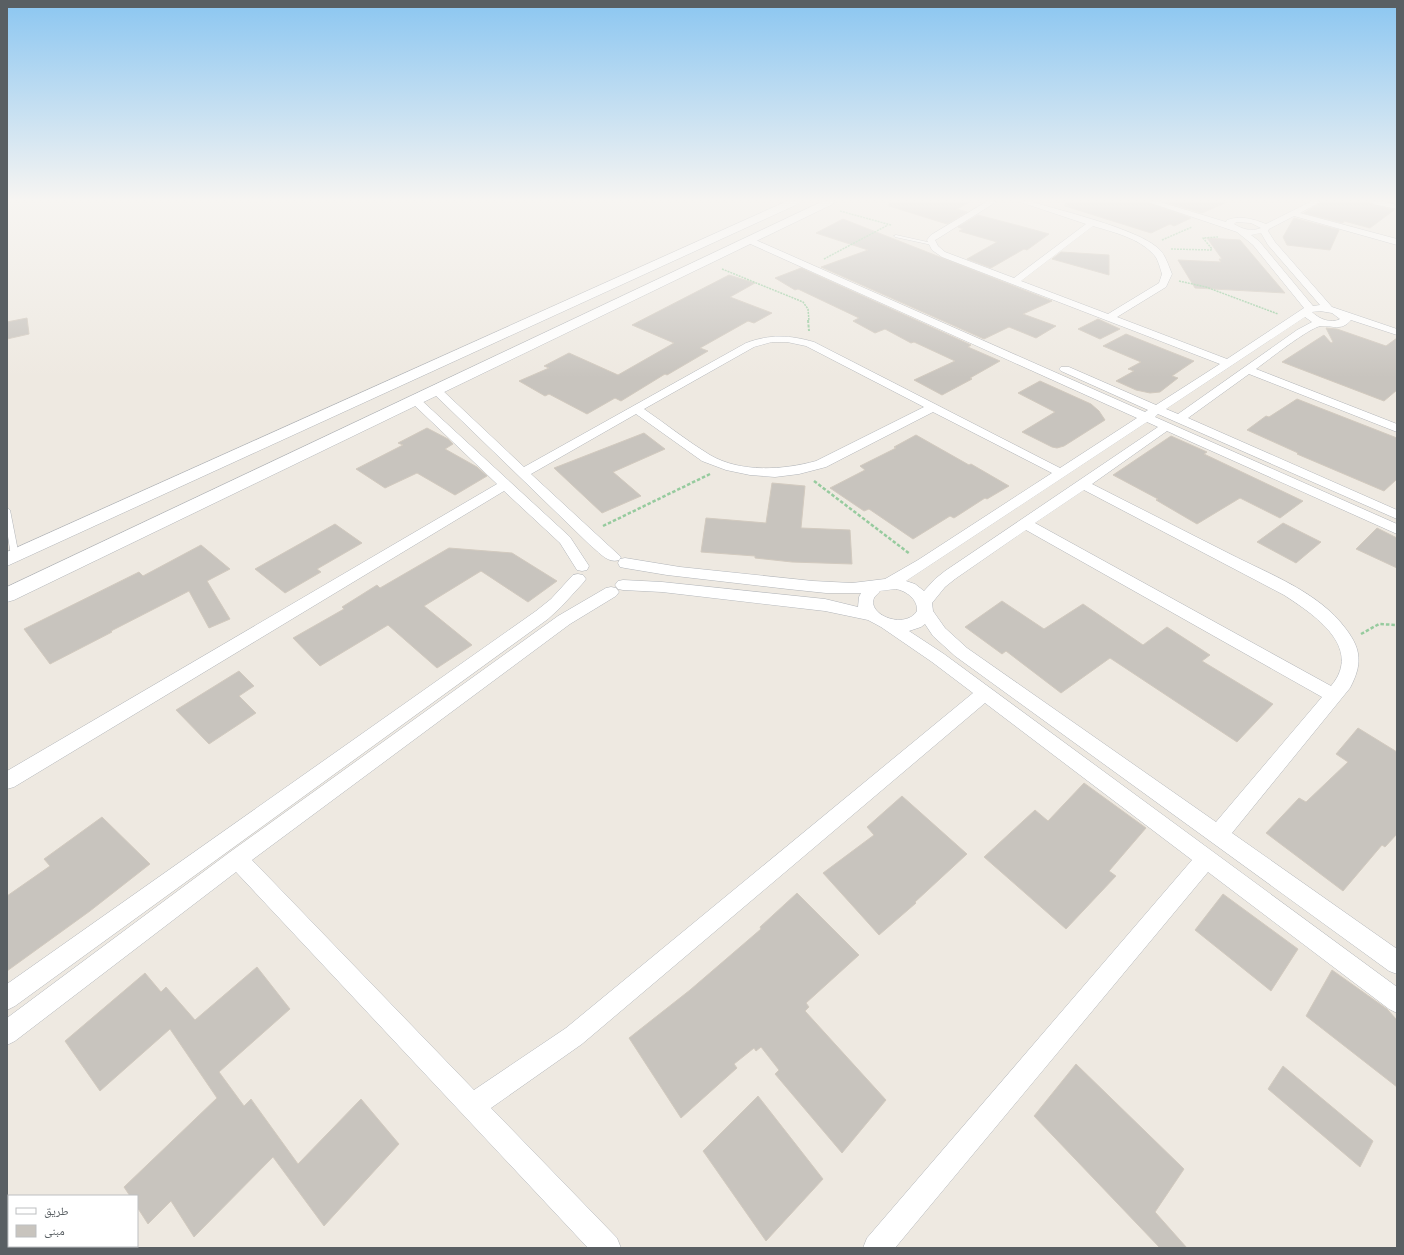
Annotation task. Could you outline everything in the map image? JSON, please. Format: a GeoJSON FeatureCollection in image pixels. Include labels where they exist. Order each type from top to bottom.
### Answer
{"type":"FeatureCollection","features":[{"type":"Feature","properties":{"kind":"street"},"geometry":{"type":"LineString","coordinates":[[11,558],[666,261]]}},
{"type":"Feature","properties":{"kind":"street"},"geometry":{"type":"LineString","coordinates":[[7,595],[707,261]]}},
{"type":"Feature","properties":{"kind":"street"},"geometry":{"type":"LineString","coordinates":[[801,261],[870,294],[1397,529]]}},
{"type":"Feature","properties":{"kind":"street"},"geometry":{"type":"LineString","coordinates":[[816,261],[1397,514]]}},
{"type":"Feature","properties":{"kind":"street"},"geometry":{"type":"LineString","coordinates":[[960,261],[1228,363]]}},
{"type":"Feature","properties":{"kind":"street"},"geometry":{"type":"LineString","coordinates":[[1014,282],[1042,261]]}},
{"type":"Feature","properties":{"kind":"street"},"geometry":{"type":"LineString","coordinates":[[1108,318],[1158,290],[1166,280],[1165,269],[1161,261]]}},
{"type":"Feature","properties":{"kind":"street"},"geometry":{"type":"LineString","coordinates":[[1268,261],[1308,311],[1311,318],[1321,322],[1333,324],[1342,318],[1397,332]]}},
{"type":"Feature","properties":{"kind":"street"},"geometry":{"type":"LineString","coordinates":[[1286,261],[1329,310],[1342,318],[1397,340]]}},
{"type":"Feature","properties":{"kind":"street"},"geometry":{"type":"LineString","coordinates":[[870,294],[882,289]]}},
{"type":"Feature","properties":{"kind":"street"},"geometry":{"type":"LineString","coordinates":[[1329,310],[1308,311],[923,564],[869,591],[865,597],[865,604],[880,620],[926,648],[1397,1001]]}},
{"type":"Feature","properties":{"kind":"street"},"geometry":{"type":"LineString","coordinates":[[1179,419],[1300,332],[1321,322]]}},
{"type":"Feature","properties":{"kind":"street"},"geometry":{"type":"LineString","coordinates":[[957,333],[969,327]]}},
{"type":"Feature","properties":{"kind":"street"},"geometry":{"type":"LineString","coordinates":[[523,472],[759,341],[785,338],[810,344],[1061,473]]}},
{"type":"Feature","properties":{"kind":"street"},"geometry":{"type":"LineString","coordinates":[[1247,370],[1397,428]]}},
{"type":"Feature","properties":{"kind":"street"},"geometry":{"type":"LineString","coordinates":[[7,1033],[237,858],[564,620],[617,589],[628,580],[630,574],[629,568],[587,534],[436,390]]}},
{"type":"Feature","properties":{"kind":"street"},"geometry":{"type":"LineString","coordinates":[[415,400],[565,540],[586,589],[593,592],[617,589],[662,587],[825,605],[857,612],[897,626],[911,624],[922,618],[924,607],[940,583],[950,575],[1167,426]]}},
{"type":"Feature","properties":{"kind":"street"},"geometry":{"type":"LineString","coordinates":[[636,409],[706,458],[726,466],[750,471],[775,473],[799,470],[821,464],[933,407]]}},
{"type":"Feature","properties":{"kind":"street"},"geometry":{"type":"LineString","coordinates":[[7,781],[506,484]]}},
{"type":"Feature","properties":{"kind":"street"},"geometry":{"type":"LineString","coordinates":[[1083,484],[1289,590],[1329,619],[1342,636],[1350,653],[1350,669],[1344,683],[1218,834]]}},
{"type":"Feature","properties":{"kind":"street"},"geometry":{"type":"LineString","coordinates":[[163,490],[160,495],[160,500],[163,505],[176,509],[186,509]]}},
{"type":"Feature","properties":{"kind":"street"},"geometry":{"type":"LineString","coordinates":[[1334,501],[1344,492]]}},
{"type":"Feature","properties":{"kind":"street"},"geometry":{"type":"LineString","coordinates":[[1025,523],[1334,696]]}},
{"type":"Feature","properties":{"kind":"street"},"geometry":{"type":"LineString","coordinates":[[68,532],[84,536],[88,540],[90,545],[85,557]]}},
{"type":"Feature","properties":{"kind":"street"},"geometry":{"type":"LineString","coordinates":[[7,998],[542,615],[556,603],[593,559],[607,556],[668,571],[824,587],[882,585],[906,587],[914,590],[939,632],[961,652],[1397,963]]}},
{"type":"Feature","properties":{"kind":"street"},"geometry":{"type":"LineString","coordinates":[[472,1106],[574,1036],[985,693]]}},
{"type":"Feature","properties":{"kind":"street"},"geometry":{"type":"LineString","coordinates":[[237,858],[607,1248]]}},
{"type":"Feature","properties":{"kind":"street"},"geometry":{"type":"LineString","coordinates":[[877,1248],[1206,858]]}},
{"type":"Feature","properties":{"kind":"lane"},"geometry":{"type":"LineString","coordinates":[[7,510],[11,558]]}},
{"type":"Feature","properties":{"kind":"path"},"geometry":{"type":"LineString","coordinates":[[704,262],[803,302],[808,309],[810,344]]}},
{"type":"Feature","properties":{"kind":"path"},"geometry":{"type":"LineString","coordinates":[[1166,280],[1192,283],[1206,287],[1294,320]]}},
{"type":"Feature","properties":{"kind":"path"},"geometry":{"type":"LineString","coordinates":[[587,534],[726,466]]}},
{"type":"Feature","properties":{"kind":"path"},"geometry":{"type":"LineString","coordinates":[[799,470],[923,564]]}},
{"type":"Feature","properties":{"kind":"path"},"geometry":{"type":"LineString","coordinates":[[1350,669],[1360,634],[1379,624],[1397,625]]}},
{"type":"Feature","properties":{"kind":"building"},"geometry":{"type":"Polygon","coordinates":[[[839,261],[949,261],[1052,301],[1023,314],[1056,326],[1036,338],[1009,327],[984,339],[821,267],[839,261]]]}},
{"type":"Feature","properties":{"kind":"building"},"geometry":{"type":"Polygon","coordinates":[[[971,261],[1004,261],[991,268],[971,261]]]}},
{"type":"Feature","properties":{"kind":"building"},"geometry":{"type":"Polygon","coordinates":[[[1058,261],[1109,261],[1109,275],[1058,261]]]}},
{"type":"Feature","properties":{"kind":"building"},"geometry":{"type":"Polygon","coordinates":[[[1178,261],[1221,262],[1220,261],[1257,261],[1285,293],[1195,288],[1178,261]]]}},
{"type":"Feature","properties":{"kind":"building"},"geometry":{"type":"Polygon","coordinates":[[[801,268],[971,345],[968,347],[1000,361],[970,378],[972,379],[942,395],[914,380],[955,361],[914,342],[911,343],[885,329],[875,333],[853,321],[859,318],[798,289],[795,290],[775,278],[801,268]]]}},
{"type":"Feature","properties":{"kind":"building"},"geometry":{"type":"Polygon","coordinates":[[[729,275],[755,283],[730,297],[772,313],[754,323],[748,321],[700,348],[708,351],[667,375],[665,374],[621,401],[615,398],[587,414],[549,394],[545,396],[519,381],[549,368],[544,366],[569,353],[618,375],[674,343],[632,325],[729,275]]]}},
{"type":"Feature","properties":{"kind":"building"},"geometry":{"type":"Polygon","coordinates":[[[27,318],[29,334],[7,339],[7,322],[27,318]]]}},
{"type":"Feature","properties":{"kind":"building"},"geometry":{"type":"Polygon","coordinates":[[[1098,319],[1120,329],[1100,339],[1078,329],[1098,319]]]}},
{"type":"Feature","properties":{"kind":"building"},"geometry":{"type":"Polygon","coordinates":[[[1326,328],[1337,329],[1386,346],[1397,338],[1397,390],[1384,401],[1282,362],[1324,335],[1331,343],[1333,342],[1326,328]]]}},
{"type":"Feature","properties":{"kind":"building"},"geometry":{"type":"Polygon","coordinates":[[[1126,334],[1194,361],[1172,376],[1178,378],[1160,392],[1150,393],[1136,390],[1116,381],[1134,371],[1128,369],[1141,362],[1103,346],[1126,334]]]}},
{"type":"Feature","properties":{"kind":"building"},"geometry":{"type":"Polygon","coordinates":[[[1040,381],[1091,404],[1099,411],[1105,420],[1064,446],[1057,448],[1022,432],[1055,412],[1018,393],[1040,381]]]}},
{"type":"Feature","properties":{"kind":"building"},"geometry":{"type":"Polygon","coordinates":[[[1297,399],[1397,438],[1397,479],[1384,491],[1297,454],[1298,453],[1247,430],[1266,416],[1269,417],[1297,399]]]}},
{"type":"Feature","properties":{"kind":"building"},"geometry":{"type":"Polygon","coordinates":[[[427,428],[448,439],[453,444],[445,449],[477,467],[487,476],[455,495],[417,473],[385,488],[356,469],[403,445],[398,443],[427,428]]]}},
{"type":"Feature","properties":{"kind":"building"},"geometry":{"type":"Polygon","coordinates":[[[644,433],[665,449],[613,472],[641,496],[602,513],[554,468],[644,433]]]}},
{"type":"Feature","properties":{"kind":"building"},"geometry":{"type":"Polygon","coordinates":[[[916,435],[1009,486],[987,499],[985,498],[954,518],[950,516],[913,539],[869,509],[864,511],[830,488],[865,470],[860,466],[896,448],[894,447],[916,435]]]}},
{"type":"Feature","properties":{"kind":"building"},"geometry":{"type":"Polygon","coordinates":[[[1171,436],[1207,452],[1204,454],[1303,501],[1280,518],[1240,498],[1197,524],[1156,500],[1158,499],[1113,475],[1171,436]]]}},
{"type":"Feature","properties":{"kind":"building"},"geometry":{"type":"Polygon","coordinates":[[[772,483],[805,486],[801,528],[850,530],[852,564],[792,562],[755,558],[755,556],[701,552],[706,518],[766,523],[772,483]]]}},
{"type":"Feature","properties":{"kind":"building"},"geometry":{"type":"Polygon","coordinates":[[[1283,523],[1321,542],[1296,563],[1257,542],[1283,523]]]}},
{"type":"Feature","properties":{"kind":"building"},"geometry":{"type":"Polygon","coordinates":[[[335,524],[362,543],[317,569],[321,572],[285,593],[255,569],[335,524]]]}},
{"type":"Feature","properties":{"kind":"building"},"geometry":{"type":"Polygon","coordinates":[[[1377,528],[1397,538],[1397,568],[1356,549],[1377,528]]]}},
{"type":"Feature","properties":{"kind":"building"},"geometry":{"type":"Polygon","coordinates":[[[201,545],[230,569],[207,581],[230,619],[209,628],[189,591],[50,664],[24,629],[139,572],[143,576],[201,545]]]}},
{"type":"Feature","properties":{"kind":"building"},"geometry":{"type":"Polygon","coordinates":[[[449,548],[512,553],[557,581],[528,602],[481,571],[424,606],[472,645],[437,668],[388,625],[320,666],[293,638],[344,609],[342,607],[377,585],[380,588],[449,548]]]}},
{"type":"Feature","properties":{"kind":"building"},"geometry":{"type":"Polygon","coordinates":[[[1002,601],[1044,629],[1083,604],[1143,645],[1167,627],[1210,655],[1202,661],[1273,704],[1237,742],[1110,658],[1061,693],[1006,651],[1002,654],[965,627],[1002,601]]]}},
{"type":"Feature","properties":{"kind":"building"},"geometry":{"type":"Polygon","coordinates":[[[239,671],[254,686],[239,696],[256,713],[209,744],[176,710],[239,671]]]}},
{"type":"Feature","properties":{"kind":"building"},"geometry":{"type":"Polygon","coordinates":[[[1358,728],[1397,752],[1397,834],[1385,847],[1382,845],[1343,891],[1266,833],[1299,798],[1306,802],[1348,762],[1336,754],[1358,728]]]}},
{"type":"Feature","properties":{"kind":"building"},"geometry":{"type":"Polygon","coordinates":[[[1084,783],[1146,828],[1109,871],[1116,876],[1066,929],[984,857],[1035,810],[1048,821],[1084,783]]]}},
{"type":"Feature","properties":{"kind":"building"},"geometry":{"type":"Polygon","coordinates":[[[902,796],[967,854],[915,902],[916,903],[879,935],[823,873],[874,835],[867,827],[902,796]]]}},
{"type":"Feature","properties":{"kind":"building"},"geometry":{"type":"Polygon","coordinates":[[[102,817],[150,864],[90,911],[7,971],[7,896],[50,866],[44,859],[102,817]]]}},
{"type":"Feature","properties":{"kind":"building"},"geometry":{"type":"Polygon","coordinates":[[[797,893],[859,955],[806,1003],[809,1007],[805,1011],[886,1100],[842,1153],[775,1074],[779,1070],[761,1047],[756,1051],[754,1048],[734,1064],[737,1068],[681,1118],[629,1038],[690,990],[761,929],[760,927],[797,893]]]}},
{"type":"Feature","properties":{"kind":"building"},"geometry":{"type":"Polygon","coordinates":[[[1223,894],[1298,949],[1271,991],[1195,930],[1223,894]]]}},
{"type":"Feature","properties":{"kind":"building"},"geometry":{"type":"Polygon","coordinates":[[[257,967],[290,1009],[219,1072],[244,1106],[251,1099],[298,1164],[361,1099],[399,1144],[324,1226],[273,1157],[194,1237],[171,1201],[148,1224],[138,1209],[138,1195],[129,1195],[124,1187],[217,1098],[170,1029],[100,1091],[65,1041],[145,973],[161,992],[166,987],[195,1020],[257,967]]]}},
{"type":"Feature","properties":{"kind":"building"},"geometry":{"type":"Polygon","coordinates":[[[1332,970],[1387,1009],[1397,1020],[1397,1087],[1306,1016],[1332,970]]]}},
{"type":"Feature","properties":{"kind":"building"},"geometry":{"type":"Polygon","coordinates":[[[1076,1064],[1184,1169],[1155,1212],[1187,1248],[1160,1248],[1034,1116],[1076,1064]]]}},
{"type":"Feature","properties":{"kind":"building"},"geometry":{"type":"Polygon","coordinates":[[[1283,1066],[1373,1141],[1360,1167],[1268,1089],[1283,1066]]]}},
{"type":"Feature","properties":{"kind":"building"},"geometry":{"type":"Polygon","coordinates":[[[758,1096],[823,1179],[766,1241],[703,1151],[758,1096]]]}}]}
